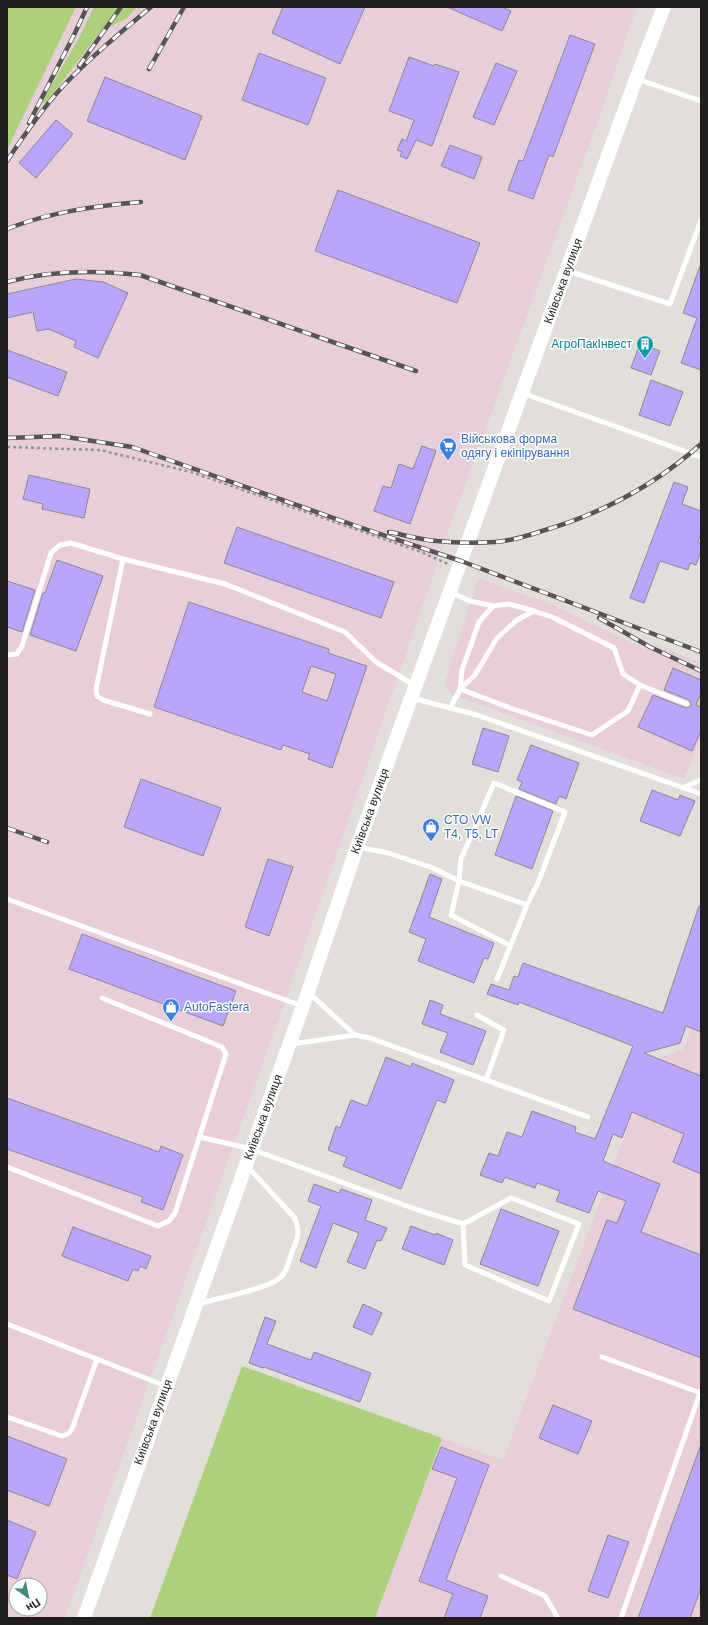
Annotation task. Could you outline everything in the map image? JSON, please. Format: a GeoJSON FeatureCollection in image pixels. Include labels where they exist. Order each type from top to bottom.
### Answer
{"type":"FeatureCollection","features":[{"type":"Feature","properties":{"kind":"main road","name":"Київська вулиця"},"geometry":{"type":"LineString","coordinates":[[84,1618],[308,992],[357,847],[636,78],[664,7]]}},
{"type":"Feature","properties":{"kind":"lane"},"geometry":{"type":"LineString","coordinates":[[636,78],[701,101]]}},
{"type":"Feature","properties":{"kind":"lane"},"geometry":{"type":"LineString","coordinates":[[567,271],[670,304],[701,220]]}},
{"type":"Feature","properties":{"kind":"lane"},"geometry":{"type":"LineString","coordinates":[[522,393],[701,457]]}},
{"type":"Feature","properties":{"kind":"lane"},"geometry":{"type":"LineString","coordinates":[[7,654],[17,654],[22,646],[51,553],[60,545],[71,543],[123,559],[225,584],[345,632],[376,662],[413,692],[450,708],[476,715],[701,794]]}},
{"type":"Feature","properties":{"kind":"lane"},"geometry":{"type":"LineString","coordinates":[[123,559],[96,689],[97,696],[103,700],[150,714]]}},
{"type":"Feature","properties":{"kind":"lane"},"geometry":{"type":"LineString","coordinates":[[450,592],[470,601],[493,606],[509,604],[552,617],[614,648],[623,674],[640,685],[687,704]]}},
{"type":"Feature","properties":{"kind":"lane"},"geometry":{"type":"LineString","coordinates":[[460,689],[462,670],[479,622],[493,606]]}},
{"type":"Feature","properties":{"kind":"lane"},"geometry":{"type":"LineString","coordinates":[[450,708],[460,689],[475,675],[497,638],[517,620],[534,611]]}},
{"type":"Feature","properties":{"kind":"lane"},"geometry":{"type":"LineString","coordinates":[[460,689],[510,708],[592,734],[628,711],[640,685]]}},
{"type":"Feature","properties":{"kind":"lane"},"geometry":{"type":"LineString","coordinates":[[684,787],[701,780]]}},
{"type":"Feature","properties":{"kind":"lane"},"geometry":{"type":"LineString","coordinates":[[497,979],[511,946],[527,905],[538,883],[565,812],[494,784],[461,859],[459,881],[450,915],[511,946]]}},
{"type":"Feature","properties":{"kind":"lane"},"geometry":{"type":"LineString","coordinates":[[357,847],[388,852],[433,868],[459,881],[527,905]]}},
{"type":"Feature","properties":{"kind":"lane"},"geometry":{"type":"LineString","coordinates":[[7,899],[303,1006]]}},
{"type":"Feature","properties":{"kind":"lane"},"geometry":{"type":"LineString","coordinates":[[308,992],[355,1035]]}},
{"type":"Feature","properties":{"kind":"lane"},"geometry":{"type":"LineString","coordinates":[[7,1167],[158,1226],[169,1221],[175,1213],[226,1054],[222,1047],[102,998]]}},
{"type":"Feature","properties":{"kind":"lane"},"geometry":{"type":"LineString","coordinates":[[477,1016],[504,1030],[486,1080]]}},
{"type":"Feature","properties":{"kind":"lane"},"geometry":{"type":"LineString","coordinates":[[289,1045],[355,1035],[370,1038],[588,1116]]}},
{"type":"Feature","properties":{"kind":"lane"},"geometry":{"type":"LineString","coordinates":[[200,1137],[251,1149],[418,1210],[463,1224],[511,1198],[579,1224],[549,1301],[465,1265],[463,1224]]}},
{"type":"Feature","properties":{"kind":"lane"},"geometry":{"type":"LineString","coordinates":[[195,1305],[269,1285],[280,1278],[285,1272],[299,1234],[298,1226],[294,1217],[246,1164]]}},
{"type":"Feature","properties":{"kind":"lane"},"geometry":{"type":"LineString","coordinates":[[7,1324],[166,1386]]}},
{"type":"Feature","properties":{"kind":"lane"},"geometry":{"type":"LineString","coordinates":[[602,1357],[700,1393],[621,1618]]}},
{"type":"Feature","properties":{"kind":"lane"},"geometry":{"type":"LineString","coordinates":[[7,1417],[62,1436],[68,1434],[72,1429],[97,1359]]}},
{"type":"Feature","properties":{"kind":"lane"},"geometry":{"type":"LineString","coordinates":[[501,1576],[545,1596],[558,1618]]}},
{"type":"Feature","properties":{"kind":"path"},"geometry":{"type":"LineString","coordinates":[[7,447],[100,450],[191,472],[421,552],[458,568]]}},
{"type":"Feature","properties":{"kind":"shaded area"},"geometry":{"type":"Polygon","coordinates":[[[76,7],[637,7],[604,104],[451,524],[299,962],[65,1618],[7,1618],[7,150],[76,7]]]}},
{"type":"Feature","properties":{"kind":"shaded area"},"geometry":{"type":"Polygon","coordinates":[[[478,578],[553,605],[645,649],[657,644],[701,664],[701,738],[684,779],[451,694],[444,685],[478,578]]]}},
{"type":"Feature","properties":{"kind":"shaded area"},"geometry":{"type":"Polygon","coordinates":[[[701,1001],[701,1618],[375,1618],[442,1438],[503,1460],[653,1060],[684,1049],[701,1001]]]}},
{"type":"Feature","properties":{"kind":"green space"},"geometry":{"type":"Polygon","coordinates":[[[7,7],[76,7],[7,150],[7,7]]]}},
{"type":"Feature","properties":{"kind":"green space"},"geometry":{"type":"Polygon","coordinates":[[[94,7],[137,7],[127,18],[100,32],[46,103],[42,102],[79,38],[94,7]]]}},
{"type":"Feature","properties":{"kind":"green space"},"geometry":{"type":"Polygon","coordinates":[[[242,1366],[442,1438],[375,1618],[150,1618],[242,1366]]]}},
{"type":"Feature","properties":{"kind":"building"},"geometry":{"type":"Polygon","coordinates":[[[283,7],[365,7],[340,64],[272,33],[283,7]]]}},
{"type":"Feature","properties":{"kind":"building"},"geometry":{"type":"Polygon","coordinates":[[[447,7],[502,7],[511,11],[502,31],[447,7]]]}},
{"type":"Feature","properties":{"kind":"building"},"geometry":{"type":"Polygon","coordinates":[[[570,35],[595,44],[553,157],[549,155],[533,199],[508,190],[519,160],[523,161],[570,35]]]}},
{"type":"Feature","properties":{"kind":"building"},"geometry":{"type":"Polygon","coordinates":[[[259,53],[326,78],[308,125],[242,100],[259,53]]]}},
{"type":"Feature","properties":{"kind":"building"},"geometry":{"type":"Polygon","coordinates":[[[409,57],[434,66],[435,64],[459,72],[432,146],[416,140],[407,159],[400,156],[402,152],[397,150],[402,139],[406,141],[414,120],[389,111],[409,57]]]}},
{"type":"Feature","properties":{"kind":"building"},"geometry":{"type":"Polygon","coordinates":[[[496,63],[517,71],[494,125],[473,117],[496,63]]]}},
{"type":"Feature","properties":{"kind":"building"},"geometry":{"type":"Polygon","coordinates":[[[105,77],[202,116],[185,160],[87,121],[105,77]]]}},
{"type":"Feature","properties":{"kind":"building"},"geometry":{"type":"Polygon","coordinates":[[[56,120],[73,134],[36,178],[19,163],[56,120]]]}},
{"type":"Feature","properties":{"kind":"building"},"geometry":{"type":"Polygon","coordinates":[[[450,145],[482,157],[474,179],[441,166],[450,145]]]}},
{"type":"Feature","properties":{"kind":"building"},"geometry":{"type":"Polygon","coordinates":[[[338,190],[480,243],[457,303],[315,251],[338,190]]]}},
{"type":"Feature","properties":{"kind":"building"},"geometry":{"type":"Polygon","coordinates":[[[700,266],[701,370],[681,363],[697,318],[683,313],[700,266]]]}},
{"type":"Feature","properties":{"kind":"building"},"geometry":{"type":"Polygon","coordinates":[[[76,279],[103,282],[128,293],[98,358],[74,347],[76,341],[49,329],[37,331],[33,312],[7,318],[7,294],[76,279]]]}},
{"type":"Feature","properties":{"kind":"building","name":"АгроПакІнвест"},"geometry":{"type":"Polygon","coordinates":[[[640,343],[660,351],[651,375],[631,368],[640,343]]]}},
{"type":"Feature","properties":{"kind":"building"},"geometry":{"type":"Polygon","coordinates":[[[7,350],[67,372],[58,396],[7,377],[7,350]]]}},
{"type":"Feature","properties":{"kind":"building"},"geometry":{"type":"Polygon","coordinates":[[[651,380],[683,392],[670,426],[639,415],[651,380]]]}},
{"type":"Feature","properties":{"kind":"building"},"geometry":{"type":"Polygon","coordinates":[[[422,446],[436,451],[410,524],[374,511],[383,486],[391,488],[399,464],[413,469],[422,446]]]}},
{"type":"Feature","properties":{"kind":"building"},"geometry":{"type":"Polygon","coordinates":[[[29,475],[90,489],[84,518],[42,509],[43,504],[23,499],[29,475]]]}},
{"type":"Feature","properties":{"kind":"building"},"geometry":{"type":"Polygon","coordinates":[[[674,482],[688,487],[682,504],[701,511],[701,533],[698,542],[701,544],[701,551],[696,565],[690,563],[688,570],[660,561],[644,603],[630,598],[674,482]]]}},
{"type":"Feature","properties":{"kind":"building"},"geometry":{"type":"Polygon","coordinates":[[[237,527],[394,582],[381,618],[224,563],[237,527]]]}},
{"type":"Feature","properties":{"kind":"building"},"geometry":{"type":"Polygon","coordinates":[[[57,560],[103,576],[76,651],[30,635],[43,593],[45,593],[57,560]]]}},
{"type":"Feature","properties":{"kind":"building"},"geometry":{"type":"Polygon","coordinates":[[[7,581],[35,590],[22,632],[7,627],[7,581]]]}},
{"type":"Feature","properties":{"kind":"building"},"geometry":{"type":"Polygon","coordinates":[[[189,602],[329,649],[328,653],[367,666],[332,768],[308,759],[310,754],[283,745],[281,750],[154,707],[189,602]],[[311,666],[302,692],[327,701],[336,674],[311,666]]]}},
{"type":"Feature","properties":{"kind":"building"},"geometry":{"type":"Polygon","coordinates":[[[673,668],[701,680],[701,693],[696,705],[701,707],[701,731],[692,751],[638,727],[653,695],[686,708],[691,706],[689,700],[664,690],[673,668]]]}},
{"type":"Feature","properties":{"kind":"building"},"geometry":{"type":"Polygon","coordinates":[[[483,728],[509,736],[498,772],[472,764],[483,728]]]}},
{"type":"Feature","properties":{"kind":"building"},"geometry":{"type":"Polygon","coordinates":[[[531,745],[579,763],[566,799],[559,796],[556,804],[519,789],[522,782],[517,780],[531,745]]]}},
{"type":"Feature","properties":{"kind":"building"},"geometry":{"type":"Polygon","coordinates":[[[141,779],[221,808],[203,856],[124,827],[141,779]]]}},
{"type":"Feature","properties":{"kind":"building"},"geometry":{"type":"Polygon","coordinates":[[[652,790],[678,800],[680,795],[695,801],[680,836],[640,821],[652,790]]]}},
{"type":"Feature","properties":{"kind":"building"},"geometry":{"type":"Polygon","coordinates":[[[516,796],[553,811],[532,869],[495,855],[516,796]]]}},
{"type":"Feature","properties":{"kind":"building"},"geometry":{"type":"Polygon","coordinates":[[[268,859],[293,867],[269,936],[245,927],[268,859]]]}},
{"type":"Feature","properties":{"kind":"building"},"geometry":{"type":"Polygon","coordinates":[[[430,874],[442,879],[429,917],[494,943],[488,959],[484,958],[474,983],[418,961],[426,939],[409,932],[430,874]]]}},
{"type":"Feature","properties":{"kind":"building"},"geometry":{"type":"Polygon","coordinates":[[[699,906],[701,907],[701,1032],[686,1026],[680,1043],[644,1053],[701,1076],[701,1174],[673,1162],[684,1134],[632,1112],[622,1138],[613,1134],[603,1161],[660,1184],[641,1232],[701,1255],[701,1358],[573,1309],[607,1220],[617,1223],[626,1201],[598,1191],[589,1213],[556,1201],[560,1191],[537,1183],[535,1188],[505,1177],[502,1183],[480,1175],[489,1153],[498,1156],[507,1132],[522,1137],[532,1111],[576,1127],[575,1132],[595,1139],[633,1046],[519,1002],[518,1005],[487,994],[491,984],[509,990],[514,976],[518,977],[523,963],[663,1013],[699,906]]]}},
{"type":"Feature","properties":{"kind":"building"},"geometry":{"type":"Polygon","coordinates":[[[82,934],[236,991],[223,1026],[69,969],[82,934]]]}},
{"type":"Feature","properties":{"kind":"building"},"geometry":{"type":"Polygon","coordinates":[[[430,1000],[443,1005],[440,1014],[486,1031],[473,1065],[440,1052],[448,1033],[422,1024],[430,1000]]]}},
{"type":"Feature","properties":{"kind":"building"},"geometry":{"type":"Polygon","coordinates":[[[386,1057],[411,1067],[412,1063],[454,1080],[445,1103],[437,1100],[401,1189],[343,1166],[347,1157],[328,1150],[336,1126],[340,1128],[351,1100],[367,1106],[386,1057]]]}},
{"type":"Feature","properties":{"kind":"building"},"geometry":{"type":"Polygon","coordinates":[[[7,1098],[159,1152],[161,1146],[183,1155],[163,1210],[141,1202],[143,1197],[7,1149],[7,1098]]]}},
{"type":"Feature","properties":{"kind":"building"},"geometry":{"type":"Polygon","coordinates":[[[314,1184],[339,1193],[341,1189],[372,1200],[365,1220],[387,1228],[381,1241],[377,1240],[365,1269],[347,1262],[359,1233],[333,1223],[316,1268],[300,1261],[321,1206],[308,1201],[314,1184]]]}},
{"type":"Feature","properties":{"kind":"building"},"geometry":{"type":"Polygon","coordinates":[[[501,1209],[559,1231],[538,1286],[480,1264],[501,1209]]]}},
{"type":"Feature","properties":{"kind":"building"},"geometry":{"type":"Polygon","coordinates":[[[411,1226],[435,1235],[436,1233],[453,1240],[444,1265],[402,1249],[411,1226]]]}},
{"type":"Feature","properties":{"kind":"building"},"geometry":{"type":"Polygon","coordinates":[[[73,1227],[151,1256],[146,1269],[140,1266],[138,1271],[133,1269],[128,1281],[62,1256],[73,1227]]]}},
{"type":"Feature","properties":{"kind":"building"},"geometry":{"type":"Polygon","coordinates":[[[363,1304],[382,1313],[372,1335],[353,1327],[363,1304]]]}},
{"type":"Feature","properties":{"kind":"building"},"geometry":{"type":"Polygon","coordinates":[[[265,1317],[276,1321],[267,1344],[311,1360],[314,1352],[371,1373],[360,1402],[249,1363],[265,1317]]]}},
{"type":"Feature","properties":{"kind":"building"},"geometry":{"type":"Polygon","coordinates":[[[553,1405],[592,1421],[578,1454],[539,1438],[553,1405]]]}},
{"type":"Feature","properties":{"kind":"building"},"geometry":{"type":"Polygon","coordinates":[[[7,1436],[67,1459],[49,1506],[7,1490],[7,1436]]]}},
{"type":"Feature","properties":{"kind":"building"},"geometry":{"type":"Polygon","coordinates":[[[441,1447],[489,1465],[446,1580],[488,1596],[480,1618],[444,1618],[453,1594],[419,1581],[457,1478],[432,1469],[441,1447]]]}},
{"type":"Feature","properties":{"kind":"building"},"geometry":{"type":"Polygon","coordinates":[[[700,1447],[701,1588],[690,1618],[638,1618],[700,1447]]]}},
{"type":"Feature","properties":{"kind":"building"},"geometry":{"type":"Polygon","coordinates":[[[7,1520],[36,1532],[18,1577],[7,1575],[7,1520]]]}},
{"type":"Feature","properties":{"kind":"building"},"geometry":{"type":"Polygon","coordinates":[[[608,1535],[629,1542],[608,1598],[588,1591],[608,1535]]]}},
{"type":"Feature","properties":{"kind":"railway"},"geometry":{"type":"LineString","coordinates":[[29,123],[87,7]]}},
{"type":"Feature","properties":{"kind":"railway"},"geometry":{"type":"LineString","coordinates":[[79,66],[121,7]]}},
{"type":"Feature","properties":{"kind":"railway"},"geometry":{"type":"LineString","coordinates":[[7,161],[34,122],[64,85],[117,35],[151,7]]}},
{"type":"Feature","properties":{"kind":"railway"},"geometry":{"type":"LineString","coordinates":[[149,69],[184,7]]}},
{"type":"Feature","properties":{"kind":"railway"},"geometry":{"type":"LineString","coordinates":[[7,229],[56,214],[141,202]]}},
{"type":"Feature","properties":{"kind":"railway"},"geometry":{"type":"LineString","coordinates":[[7,282],[40,275],[73,272],[107,272],[140,275],[416,371]]}},
{"type":"Feature","properties":{"kind":"railway"},"geometry":{"type":"LineString","coordinates":[[7,438],[60,436],[132,447],[359,527],[461,561],[701,652]]}},
{"type":"Feature","properties":{"kind":"railway"},"geometry":{"type":"LineString","coordinates":[[389,532],[425,540],[473,543],[507,541],[525,536],[564,524],[606,507],[646,485],[683,459],[701,444]]}},
{"type":"Feature","properties":{"kind":"railway"},"geometry":{"type":"LineString","coordinates":[[599,618],[650,647],[701,671]]}},
{"type":"Feature","properties":{"kind":"railway"},"geometry":{"type":"LineString","coordinates":[[7,828],[47,842]]}},
{"type":"Feature","properties":{"kind":"place","name":"АгроПакІнвест"},"geometry":{"type":"Point","coordinates":[645,359]}},
{"type":"Feature","properties":{"kind":"place","name":"Військова форма одягу і екіпірування"},"geometry":{"type":"Point","coordinates":[448,461]}},
{"type":"Feature","properties":{"kind":"place","name":"СТО VW T4, T5, LT"},"geometry":{"type":"Point","coordinates":[431,842]}},
{"type":"Feature","properties":{"kind":"place","name":"AutoFastera"},"geometry":{"type":"Point","coordinates":[171,1022]}}]}
